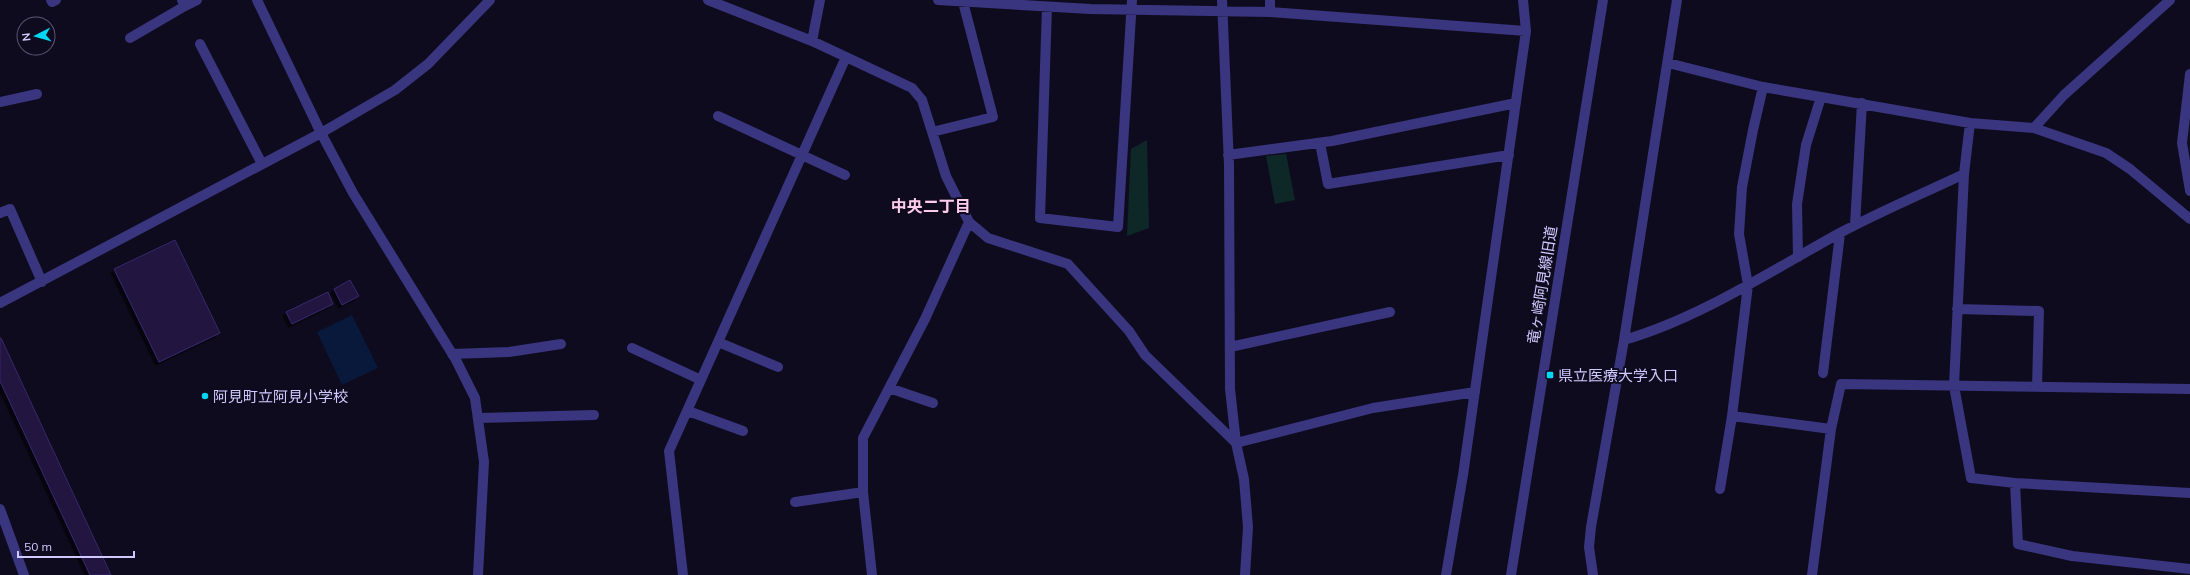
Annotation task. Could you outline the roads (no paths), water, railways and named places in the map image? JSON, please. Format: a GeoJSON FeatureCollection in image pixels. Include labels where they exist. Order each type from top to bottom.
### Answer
{"type":"FeatureCollection","features":[{"type":"Feature","properties":{"kind":"street"},"geometry":{"type":"LineString","coordinates":[[51,0],[52,2],[56,0]]}},
{"type":"Feature","properties":{"kind":"street"},"geometry":{"type":"LineString","coordinates":[[130,38],[184,3],[197,0]]}},
{"type":"Feature","properties":{"kind":"street"},"geometry":{"type":"LineString","coordinates":[[257,0],[321,133],[354,193],[452,354],[475,398],[484,462],[478,575]]}},
{"type":"Feature","properties":{"kind":"street"},"geometry":{"type":"LineString","coordinates":[[0,303],[321,133],[395,90],[428,64],[490,0]]}},
{"type":"Feature","properties":{"kind":"street"},"geometry":{"type":"LineString","coordinates":[[708,0],[812,41],[912,88],[922,100],[946,176],[969,222],[988,238],[1068,264],[1129,330],[1145,355],[1236,443]]}},
{"type":"Feature","properties":{"kind":"street"},"geometry":{"type":"LineString","coordinates":[[812,41],[820,0]]}},
{"type":"Feature","properties":{"kind":"street"},"geometry":{"type":"LineString","coordinates":[[938,0],[1047,7],[1222,5],[1270,12],[1526,30]]}},
{"type":"Feature","properties":{"kind":"street"},"geometry":{"type":"LineString","coordinates":[[1270,0],[1270,12]]}},
{"type":"Feature","properties":{"kind":"street"},"geometry":{"type":"LineString","coordinates":[[1446,575],[1475,392],[1526,30],[1523,0]]}},
{"type":"Feature","properties":{"kind":"street","name":"竜ヶ崎阿見線旧道"},"geometry":{"type":"LineString","coordinates":[[1511,575],[1603,0]]}},
{"type":"Feature","properties":{"kind":"street"},"geometry":{"type":"LineString","coordinates":[[1593,575],[1590,547],[1591,527],[1624,340],[1677,0]]}},
{"type":"Feature","properties":{"kind":"street"},"geometry":{"type":"LineString","coordinates":[[2034,128],[2064,95],[2170,0]]}},
{"type":"Feature","properties":{"kind":"street"},"geometry":{"type":"LineString","coordinates":[[932,132],[993,117],[963,2]]}},
{"type":"Feature","properties":{"kind":"street"},"geometry":{"type":"LineString","coordinates":[[1047,7],[1040,218],[1118,227],[1132,5]]}},
{"type":"Feature","properties":{"kind":"street"},"geometry":{"type":"LineString","coordinates":[[1222,5],[1228,155],[1230,389],[1236,443],[1244,479],[1248,527],[1245,575]]}},
{"type":"Feature","properties":{"kind":"street"},"geometry":{"type":"LineString","coordinates":[[200,44],[262,164]]}},
{"type":"Feature","properties":{"kind":"street"},"geometry":{"type":"LineString","coordinates":[[683,575],[669,451],[846,57]]}},
{"type":"Feature","properties":{"kind":"street"},"geometry":{"type":"LineString","coordinates":[[1668,63],[1763,87],[1970,123],[2034,128],[2106,153],[2130,169],[2190,219]]}},
{"type":"Feature","properties":{"kind":"street"},"geometry":{"type":"LineString","coordinates":[[2190,74],[2186,144],[2190,191]]}},
{"type":"Feature","properties":{"kind":"street"},"geometry":{"type":"LineString","coordinates":[[1720,489],[1732,416],[1748,286],[1739,234],[1742,187],[1763,87]]}},
{"type":"Feature","properties":{"kind":"street"},"geometry":{"type":"LineString","coordinates":[[0,102],[37,94]]}},
{"type":"Feature","properties":{"kind":"street"},"geometry":{"type":"LineString","coordinates":[[1798,257],[1797,204],[1806,145],[1821,97]]}},
{"type":"Feature","properties":{"kind":"street"},"geometry":{"type":"LineString","coordinates":[[1856,225],[1862,103]]}},
{"type":"Feature","properties":{"kind":"street"},"geometry":{"type":"LineString","coordinates":[[1228,155],[1320,143],[1516,104]]}},
{"type":"Feature","properties":{"kind":"street"},"geometry":{"type":"LineString","coordinates":[[718,116],[845,175]]}},
{"type":"Feature","properties":{"kind":"street"},"geometry":{"type":"LineString","coordinates":[[1970,123],[1964,174],[1954,386],[1971,478],[2015,483],[2190,494]]}},
{"type":"Feature","properties":{"kind":"street"},"geometry":{"type":"LineString","coordinates":[[1320,143],[1328,184],[1509,155]]}},
{"type":"Feature","properties":{"kind":"street"},"geometry":{"type":"LineString","coordinates":[[1624,340],[1650,333],[1748,286],[1856,225],[1964,174]]}},
{"type":"Feature","properties":{"kind":"street"},"geometry":{"type":"LineString","coordinates":[[0,213],[10,209],[42,282]]}},
{"type":"Feature","properties":{"kind":"street"},"geometry":{"type":"LineString","coordinates":[[872,575],[863,492],[863,438],[925,319],[969,222]]}},
{"type":"Feature","properties":{"kind":"street"},"geometry":{"type":"LineString","coordinates":[[1823,373],[1840,234]]}},
{"type":"Feature","properties":{"kind":"street"},"geometry":{"type":"LineString","coordinates":[[1957,309],[2039,311],[2038,387]]}},
{"type":"Feature","properties":{"kind":"street"},"geometry":{"type":"LineString","coordinates":[[1230,347],[1390,312]]}},
{"type":"Feature","properties":{"kind":"street"},"geometry":{"type":"LineString","coordinates":[[718,342],[778,367]]}},
{"type":"Feature","properties":{"kind":"street"},"geometry":{"type":"LineString","coordinates":[[452,354],[509,352],[561,344]]}},
{"type":"Feature","properties":{"kind":"street"},"geometry":{"type":"LineString","coordinates":[[632,348],[701,380]]}},
{"type":"Feature","properties":{"kind":"street"},"geometry":{"type":"LineString","coordinates":[[1812,575],[1831,429],[1841,384],[2190,389]]}},
{"type":"Feature","properties":{"kind":"street"},"geometry":{"type":"LineString","coordinates":[[889,388],[933,403]]}},
{"type":"Feature","properties":{"kind":"street"},"geometry":{"type":"LineString","coordinates":[[1236,443],[1373,408],[1475,392]]}},
{"type":"Feature","properties":{"kind":"street"},"geometry":{"type":"LineString","coordinates":[[688,411],[743,431]]}},
{"type":"Feature","properties":{"kind":"street"},"geometry":{"type":"LineString","coordinates":[[478,418],[594,415]]}},
{"type":"Feature","properties":{"kind":"street"},"geometry":{"type":"LineString","coordinates":[[1732,416],[1831,429]]}},
{"type":"Feature","properties":{"kind":"street"},"geometry":{"type":"LineString","coordinates":[[2015,483],[2018,544],[2072,556],[2190,569]]}},
{"type":"Feature","properties":{"kind":"street"},"geometry":{"type":"LineString","coordinates":[[795,502],[863,492]]}},
{"type":"Feature","properties":{"kind":"street"},"geometry":{"type":"LineString","coordinates":[[0,509],[24,575]]}},
{"type":"Feature","properties":{"kind":"water"},"geometry":{"type":"Polygon","coordinates":[[[352,315],[378,368],[342,385],[317,332],[352,315]]]}},
{"type":"Feature","properties":{"kind":"place","name":"県立医療大学入口"},"geometry":{"type":"Point","coordinates":[1550,375]}},
{"type":"Feature","properties":{"kind":"place","name":"阿見町立阿見小学校"},"geometry":{"type":"Point","coordinates":[205,396]}},
{"type":"Feature","properties":{"kind":"district","name":"中央二丁目"},"geometry":{"type":"Point","coordinates":[931,206]}}]}
